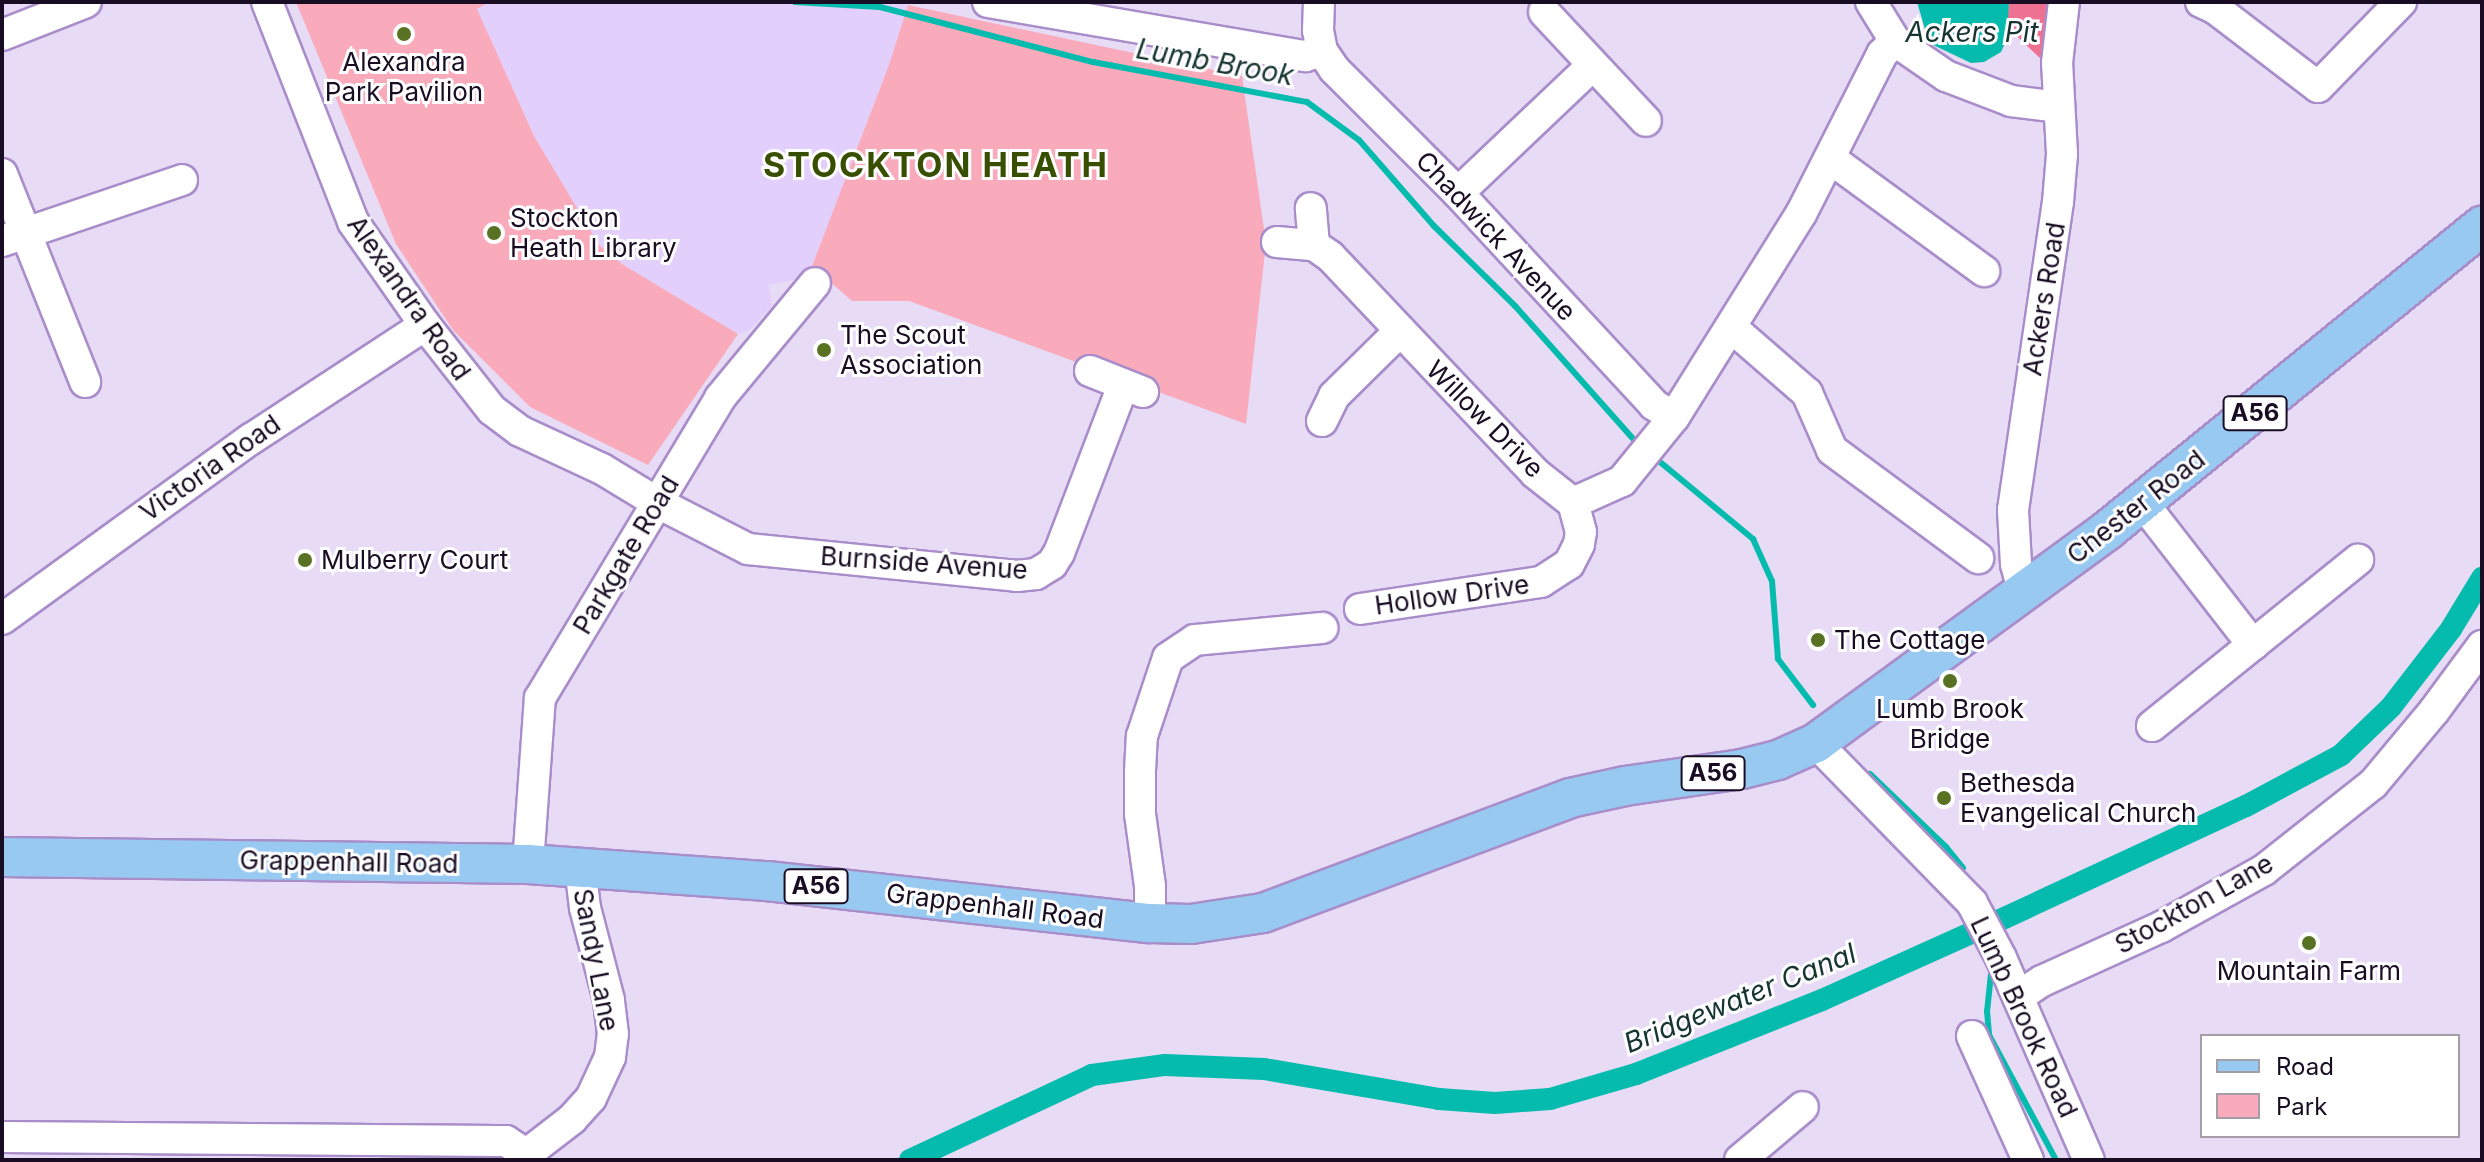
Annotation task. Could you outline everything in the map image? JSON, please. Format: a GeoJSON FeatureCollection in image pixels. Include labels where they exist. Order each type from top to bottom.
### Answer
{"type":"FeatureCollection","features":[{"type":"Feature","properties":{"kind":"main road","name":"Chester Road"},"geometry":{"type":"LineString","coordinates":[[1816,743],[2024,594],[2482,226]]}},
{"type":"Feature","properties":{"kind":"main road","name":"Grappenhall Road"},"geometry":{"type":"LineString","coordinates":[[2,857],[580,866],[796,883],[1150,923],[1191,924],[1263,913],[1570,798],[1625,786],[1742,769],[1778,760],[1816,743]]}},
{"type":"Feature","properties":{"kind":"street"},"geometry":{"type":"LineString","coordinates":[[2,35],[86,2]]}},
{"type":"Feature","properties":{"kind":"street","name":"Alexandra Road"},"geometry":{"type":"LineString","coordinates":[[267,2],[349,214],[425,325],[492,410],[520,431],[602,469],[659,503]]}},
{"type":"Feature","properties":{"kind":"street"},"geometry":{"type":"LineString","coordinates":[[1006,3],[1305,56],[1322,51],[1319,2]]}},
{"type":"Feature","properties":{"kind":"street"},"geometry":{"type":"LineString","coordinates":[[1871,2],[1895,41],[1946,76],[2011,101],[2058,107]]}},
{"type":"Feature","properties":{"kind":"street","name":"Ackers Road"},"geometry":{"type":"LineString","coordinates":[[2024,594],[2016,564],[2013,510],[2058,202],[2062,154],[2057,63],[2064,2]]}},
{"type":"Feature","properties":{"kind":"street"},"geometry":{"type":"LineString","coordinates":[[2201,2],[2216,9],[2318,87],[2401,2]]}},
{"type":"Feature","properties":{"kind":"street"},"geometry":{"type":"LineString","coordinates":[[1544,12],[1646,121]]}},
{"type":"Feature","properties":{"kind":"street"},"geometry":{"type":"LineString","coordinates":[[1573,503],[1622,481],[1674,417],[1831,159],[1882,54],[1895,41]]}},
{"type":"Feature","properties":{"kind":"street","name":"Chadwick Avenue"},"geometry":{"type":"LineString","coordinates":[[1322,51],[1334,69],[1458,193],[1654,405],[1674,417]]}},
{"type":"Feature","properties":{"kind":"street"},"geometry":{"type":"LineString","coordinates":[[1458,193],[1592,66]]}},
{"type":"Feature","properties":{"kind":"street"},"geometry":{"type":"LineString","coordinates":[[1831,159],[1984,271]]}},
{"type":"Feature","properties":{"kind":"street"},"geometry":{"type":"LineString","coordinates":[[2,174],[14,237],[85,382]]}},
{"type":"Feature","properties":{"kind":"street"},"geometry":{"type":"LineString","coordinates":[[14,237],[182,180]]}},
{"type":"Feature","properties":{"kind":"street"},"geometry":{"type":"LineString","coordinates":[[1277,242],[1314,245],[1311,208]]}},
{"type":"Feature","properties":{"kind":"street","name":"Willow Drive"},"geometry":{"type":"LineString","coordinates":[[1314,245],[1330,256],[1535,473],[1573,503]]}},
{"type":"Feature","properties":{"kind":"street","name":"Parkgate Road"},"geometry":{"type":"LineString","coordinates":[[528,864],[540,698],[720,398],[815,283]]}},
{"type":"Feature","properties":{"kind":"street","name":"Victoria Road"},"geometry":{"type":"LineString","coordinates":[[2,619],[239,447],[425,325]]}},
{"type":"Feature","properties":{"kind":"street"},"geometry":{"type":"LineString","coordinates":[[1731,327],[1807,393],[1832,450],[1978,558]]}},
{"type":"Feature","properties":{"kind":"street"},"geometry":{"type":"LineString","coordinates":[[1322,421],[1334,396],[1400,331]]}},
{"type":"Feature","properties":{"kind":"street","name":"Burnside Avenue"},"geometry":{"type":"LineString","coordinates":[[659,503],[748,549],[1027,576],[1045,570],[1059,553],[1133,388],[1090,371]]}},
{"type":"Feature","properties":{"kind":"street"},"geometry":{"type":"LineString","coordinates":[[2142,502],[2253,645]]}},
{"type":"Feature","properties":{"kind":"street","name":"Hollow Drive"},"geometry":{"type":"LineString","coordinates":[[1360,609],[1541,582],[1569,564],[1579,544],[1581,532],[1573,503]]}},
{"type":"Feature","properties":{"kind":"street"},"geometry":{"type":"LineString","coordinates":[[2152,726],[2358,560]]}},
{"type":"Feature","properties":{"kind":"street"},"geometry":{"type":"LineString","coordinates":[[1150,923],[1150,886],[1140,814],[1142,736],[1168,658],[1195,640],[1322,628]]}},
{"type":"Feature","properties":{"kind":"street","name":"Stockton Lane"},"geometry":{"type":"LineString","coordinates":[[2018,997],[2042,981],[2161,927],[2264,870],[2373,784],[2434,711],[2482,646]]}},
{"type":"Feature","properties":{"kind":"street","name":"Lumb Brook Road"},"geometry":{"type":"LineString","coordinates":[[1816,743],[1963,891],[2018,997],[2089,1160]]}},
{"type":"Feature","properties":{"kind":"street","name":"Sandy Lane"},"geometry":{"type":"LineString","coordinates":[[523,1157],[572,1119],[591,1098],[610,1057],[613,1034],[609,1000],[585,908],[580,866]]}},
{"type":"Feature","properties":{"kind":"street"},"geometry":{"type":"LineString","coordinates":[[1972,1036],[2028,1160]]}},
{"type":"Feature","properties":{"kind":"street"},"geometry":{"type":"LineString","coordinates":[[1740,1160],[1803,1107]]}},
{"type":"Feature","properties":{"kind":"street"},"geometry":{"type":"LineString","coordinates":[[2,1137],[506,1141],[523,1157]]}},
{"type":"Feature","properties":{"kind":"shaded area"},"geometry":{"type":"Polygon","coordinates":[[[489,2],[894,2],[908,5],[889,65],[812,266],[803,278],[769,285],[772,306],[749,331],[738,334],[622,264],[599,245],[534,136],[477,9],[489,2]]]}},
{"type":"Feature","properties":{"kind":"shaded area"},"geometry":{"type":"Polygon","coordinates":[[[2009,2],[2066,2],[2041,59],[2007,27],[2009,2]]]}},
{"type":"Feature","properties":{"kind":"green space"},"geometry":{"type":"Polygon","coordinates":[[[296,2],[489,2],[477,9],[534,136],[599,245],[622,264],[738,334],[648,465],[530,407],[453,330],[396,244],[296,2]]]}},
{"type":"Feature","properties":{"kind":"green space"},"geometry":{"type":"Polygon","coordinates":[[[908,5],[1242,76],[1266,243],[1246,424],[909,301],[852,301],[812,266],[889,65],[908,5]]]}},
{"type":"Feature","properties":{"kind":"water","name":"Ackers Pit"},"geometry":{"type":"Polygon","coordinates":[[[1917,2],[2009,2],[2007,39],[2001,52],[1984,62],[1971,63],[1929,43],[1917,2]]]}},
{"type":"Feature","properties":{"kind":"waterway","name":"Lumb Brook"},"geometry":{"type":"LineString","coordinates":[[795,2],[880,7],[1093,62],[1307,102],[1359,140],[1434,226],[1516,307],[1633,439]]}},
{"type":"Feature","properties":{"kind":"waterway","name":"Lumb Brook"},"geometry":{"type":"LineString","coordinates":[[1654,457],[1753,539],[1772,581],[1778,659],[1813,705]]}},
{"type":"Feature","properties":{"kind":"waterway","name":"Bridgewater Canal"},"geometry":{"type":"LineString","coordinates":[[910,1160],[1092,1075],[1165,1065],[1264,1069],[1439,1099],[1495,1103],[1550,1099],[1636,1074],[1822,1000],[1998,921],[2246,806],[2341,755],[2391,707],[2451,629],[2482,578]]}},
{"type":"Feature","properties":{"kind":"waterway"},"geometry":{"type":"LineString","coordinates":[[1870,774],[1946,847],[1963,868]]}},
{"type":"Feature","properties":{"kind":"waterway","name":"Lumb Brook"},"geometry":{"type":"LineString","coordinates":[[1991,974],[1987,1011],[1989,1035],[2056,1160]]}},
{"type":"Feature","properties":{"kind":"place","name":"Alexandra Park Pavilion"},"geometry":{"type":"Point","coordinates":[404,34]}},
{"type":"Feature","properties":{"kind":"place","name":"Stockton Heath Library"},"geometry":{"type":"Point","coordinates":[494,233]}},
{"type":"Feature","properties":{"kind":"place","name":"The Scout Association"},"geometry":{"type":"Point","coordinates":[824,350]}},
{"type":"Feature","properties":{"kind":"place","name":"Mulberry Court"},"geometry":{"type":"Point","coordinates":[305,560]}},
{"type":"Feature","properties":{"kind":"place","name":"The Cottage"},"geometry":{"type":"Point","coordinates":[1818,640]}},
{"type":"Feature","properties":{"kind":"place","name":"Lumb Brook Bridge"},"geometry":{"type":"Point","coordinates":[1950,681]}},
{"type":"Feature","properties":{"kind":"place","name":"Bethesda Evangelical Church"},"geometry":{"type":"Point","coordinates":[1944,798]}},
{"type":"Feature","properties":{"kind":"place","name":"Mountain Farm"},"geometry":{"type":"Point","coordinates":[2309,943]}},
{"type":"Feature","properties":{"kind":"district","name":"STOCKTON HEATH"},"geometry":{"type":"Point","coordinates":[936,165]}}]}
